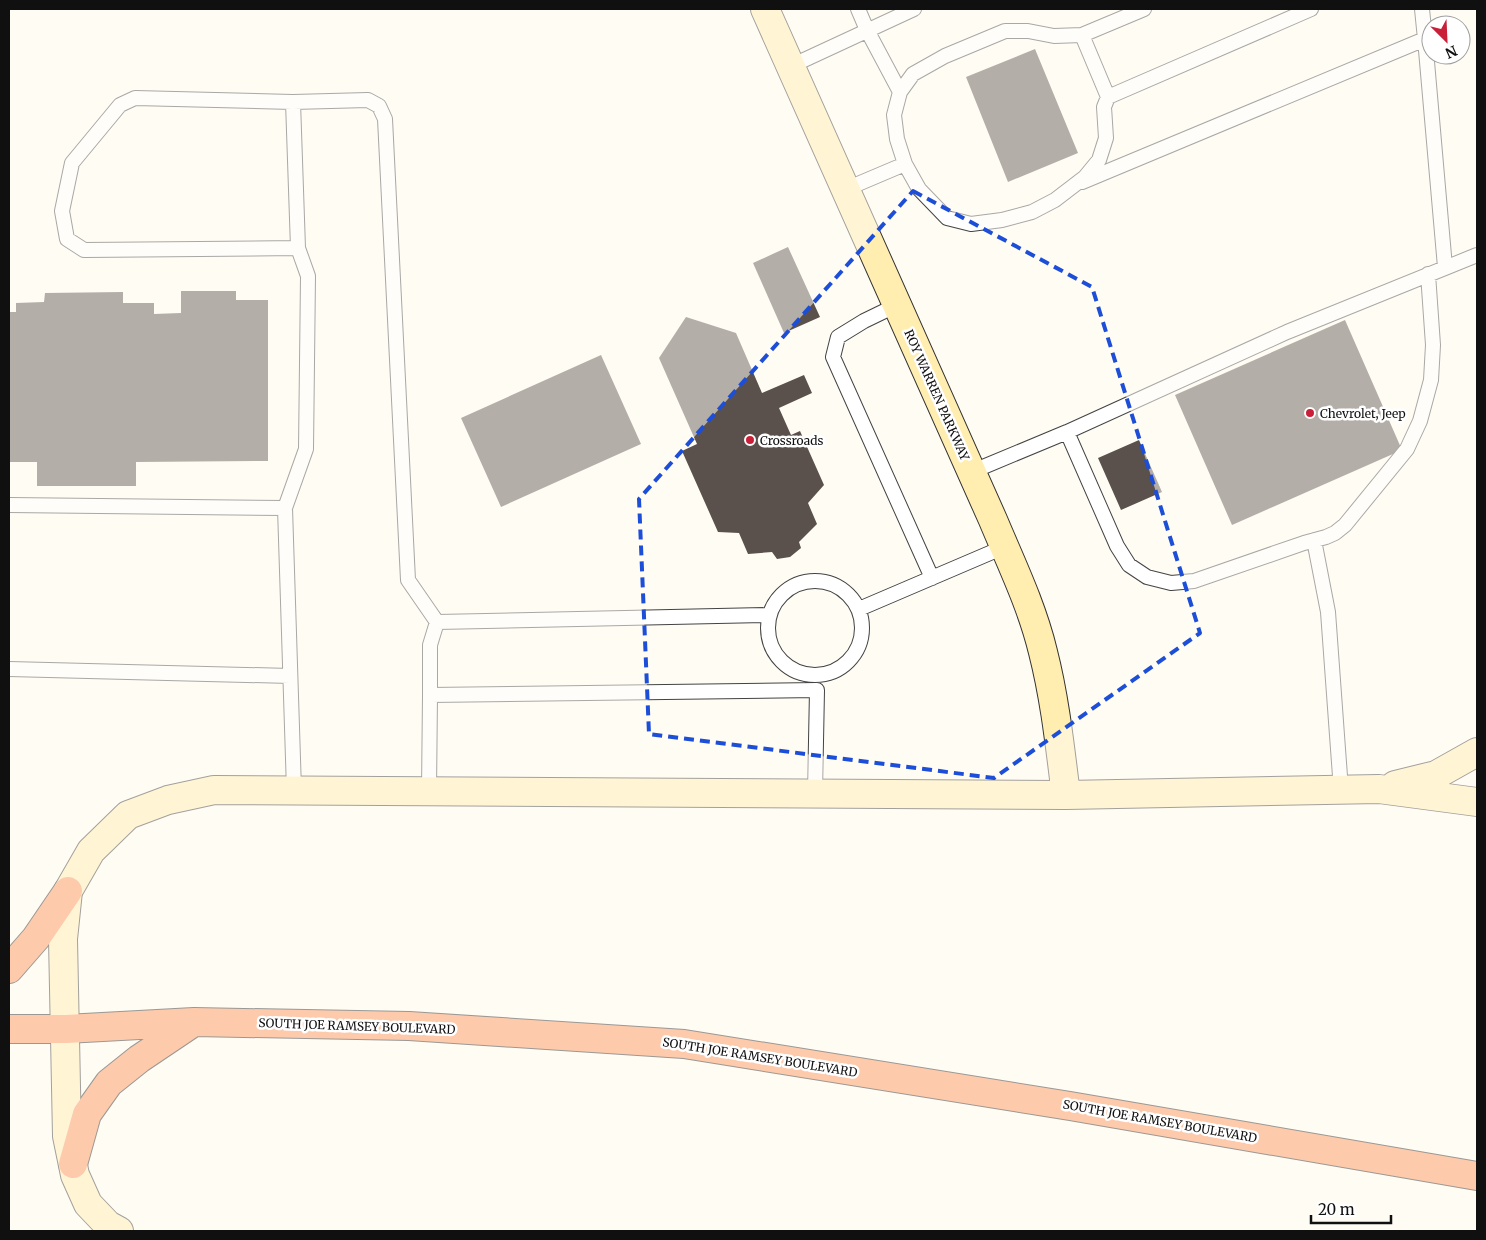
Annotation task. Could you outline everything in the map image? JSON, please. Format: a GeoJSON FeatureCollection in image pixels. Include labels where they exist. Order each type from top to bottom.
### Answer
{"type":"FeatureCollection","features":[{"type":"Feature","properties":{"kind":"highway"},"geometry":{"type":"LineString","coordinates":[[9,969],[36,938],[68,891]]}},
{"type":"Feature","properties":{"kind":"highway"},"geometry":{"type":"LineString","coordinates":[[73,1164],[87,1114],[109,1083],[139,1059],[194,1022]]}},
{"type":"Feature","properties":{"kind":"highway","name":"SOUTH JOE RAMSEY BOULEVARD"},"geometry":{"type":"LineString","coordinates":[[9,1028],[66,1029],[194,1022],[409,1026],[684,1044],[1070,1106],[1477,1176]]}},
{"type":"Feature","properties":{"kind":"street","name":"ROY WARREN PARKWAY"},"geometry":{"type":"LineString","coordinates":[[765,9],[972,472],[1028,605],[1043,650],[1052,694],[1066,795]]}},
{"type":"Feature","properties":{"kind":"street"},"geometry":{"type":"LineString","coordinates":[[120,1231],[108,1225],[88,1204],[75,1175],[68,1136],[63,939],[68,891],[91,851],[128,815],[168,800],[214,790],[1066,795],[1341,790],[1379,788],[1436,775],[1477,752]]}},
{"type":"Feature","properties":{"kind":"street"},"geometry":{"type":"LineString","coordinates":[[1379,788],[1477,802]]}},
{"type":"Feature","properties":{"kind":"lane"},"geometry":{"type":"LineString","coordinates":[[858,9],[900,92]]}},
{"type":"Feature","properties":{"kind":"lane"},"geometry":{"type":"LineString","coordinates":[[791,66],[914,9]]}},
{"type":"Feature","properties":{"kind":"lane"},"geometry":{"type":"LineString","coordinates":[[1082,35],[1108,97],[1104,107],[1106,138],[1099,160],[1074,186],[1055,200],[1032,212],[1002,220],[971,224],[947,218],[919,189],[905,164],[897,139],[894,114],[900,92],[913,74],[945,56],[1005,31],[1028,31],[1054,36],[1082,35],[1144,9]]}},
{"type":"Feature","properties":{"kind":"lane"},"geometry":{"type":"LineString","coordinates":[[1108,97],[1311,9]]}},
{"type":"Feature","properties":{"kind":"lane"},"geometry":{"type":"LineString","coordinates":[[1074,186],[1421,41]]}},
{"type":"Feature","properties":{"kind":"lane"},"geometry":{"type":"LineString","coordinates":[[1427,65],[1445,267]]}},
{"type":"Feature","properties":{"kind":"lane"},"geometry":{"type":"LineString","coordinates":[[298,248],[84,250],[67,239],[62,211],[72,163],[120,105],[135,98],[293,102],[368,100],[379,106],[385,119],[408,580],[437,622]]}},
{"type":"Feature","properties":{"kind":"lane"},"geometry":{"type":"LineString","coordinates":[[293,102],[298,248],[308,276],[306,449],[284,508],[294,790]]}},
{"type":"Feature","properties":{"kind":"lane"},"geometry":{"type":"LineString","coordinates":[[846,190],[905,164]]}},
{"type":"Feature","properties":{"kind":"lane"},"geometry":{"type":"LineString","coordinates":[[972,472],[1067,432],[1287,332],[1477,255]]}},
{"type":"Feature","properties":{"kind":"lane"},"geometry":{"type":"LineString","coordinates":[[1067,432],[1117,546],[1129,565],[1147,577],[1171,583],[1194,581],[1335,533],[1345,524],[1407,449],[1420,420],[1431,380],[1433,345],[1428,274]]}},
{"type":"Feature","properties":{"kind":"lane"},"geometry":{"type":"LineString","coordinates":[[897,305],[864,321],[838,337],[833,358],[932,578]]}},
{"type":"Feature","properties":{"kind":"lane"},"geometry":{"type":"LineString","coordinates":[[9,505],[284,508]]}},
{"type":"Feature","properties":{"kind":"lane"},"geometry":{"type":"LineString","coordinates":[[1314,540],[1328,612],[1341,790]]}},
{"type":"Feature","properties":{"kind":"lane"},"geometry":{"type":"LineString","coordinates":[[859,609],[1004,547]]}},
{"type":"Feature","properties":{"kind":"lane"},"geometry":{"type":"LineString","coordinates":[[806,582],[825,582],[843,589],[859,609],[862,635],[858,648],[852,658],[842,668],[817,676],[804,674],[792,670],[774,652],[769,640],[769,615],[783,593],[794,586],[806,582]]}},
{"type":"Feature","properties":{"kind":"lane"},"geometry":{"type":"LineString","coordinates":[[437,622],[769,615]]}},
{"type":"Feature","properties":{"kind":"lane"},"geometry":{"type":"LineString","coordinates":[[429,791],[430,645],[437,622]]}},
{"type":"Feature","properties":{"kind":"lane"},"geometry":{"type":"LineString","coordinates":[[9,669],[290,676]]}},
{"type":"Feature","properties":{"kind":"lane"},"geometry":{"type":"LineString","coordinates":[[815,793],[817,676]]}},
{"type":"Feature","properties":{"kind":"lane"},"geometry":{"type":"LineString","coordinates":[[430,696],[817,690]]}},
{"type":"Feature","properties":{"kind":"highlighted area"},"geometry":{"type":"Polygon","coordinates":[[[913,191],[1092,287],[1200,633],[994,778],[649,734],[639,499],[913,191]]]}},
{"type":"Feature","properties":{"kind":"building"},"geometry":{"type":"Polygon","coordinates":[[[1035,49],[1078,153],[1008,182],[966,77],[1035,49]]]}},
{"type":"Feature","properties":{"kind":"building"},"geometry":{"type":"Polygon","coordinates":[[[788,247],[820,317],[784,333],[753,263],[788,247]]]}},
{"type":"Feature","properties":{"kind":"building"},"geometry":{"type":"Polygon","coordinates":[[[181,291],[236,291],[236,300],[268,300],[268,461],[136,462],[136,486],[37,486],[37,462],[9,462],[9,312],[16,312],[16,303],[44,302],[45,293],[123,292],[123,303],[154,303],[154,314],[181,313],[181,291]]]}},
{"type":"Feature","properties":{"kind":"building","name":"Crossroads"},"geometry":{"type":"Polygon","coordinates":[[[686,317],[736,333],[762,393],[804,375],[812,393],[779,408],[791,435],[800,431],[824,485],[808,503],[817,524],[799,542],[801,548],[790,557],[777,559],[772,552],[748,554],[739,533],[718,532],[682,451],[697,444],[659,358],[686,317]]]}},
{"type":"Feature","properties":{"kind":"building"},"geometry":{"type":"Polygon","coordinates":[[[1345,320],[1402,450],[1232,525],[1175,395],[1345,320]]]}},
{"type":"Feature","properties":{"kind":"building"},"geometry":{"type":"Polygon","coordinates":[[[601,355],[641,444],[501,507],[461,418],[601,355]]]}},
{"type":"Feature","properties":{"kind":"building"},"geometry":{"type":"Polygon","coordinates":[[[1139,440],[1162,492],[1121,510],[1098,458],[1139,440]]]}},
{"type":"Feature","properties":{"kind":"place","name":"Chevrolet, Jeep"},"geometry":{"type":"Point","coordinates":[1310,413]}},
{"type":"Feature","properties":{"kind":"place","name":"Crossroads"},"geometry":{"type":"Point","coordinates":[750,440]}}]}
